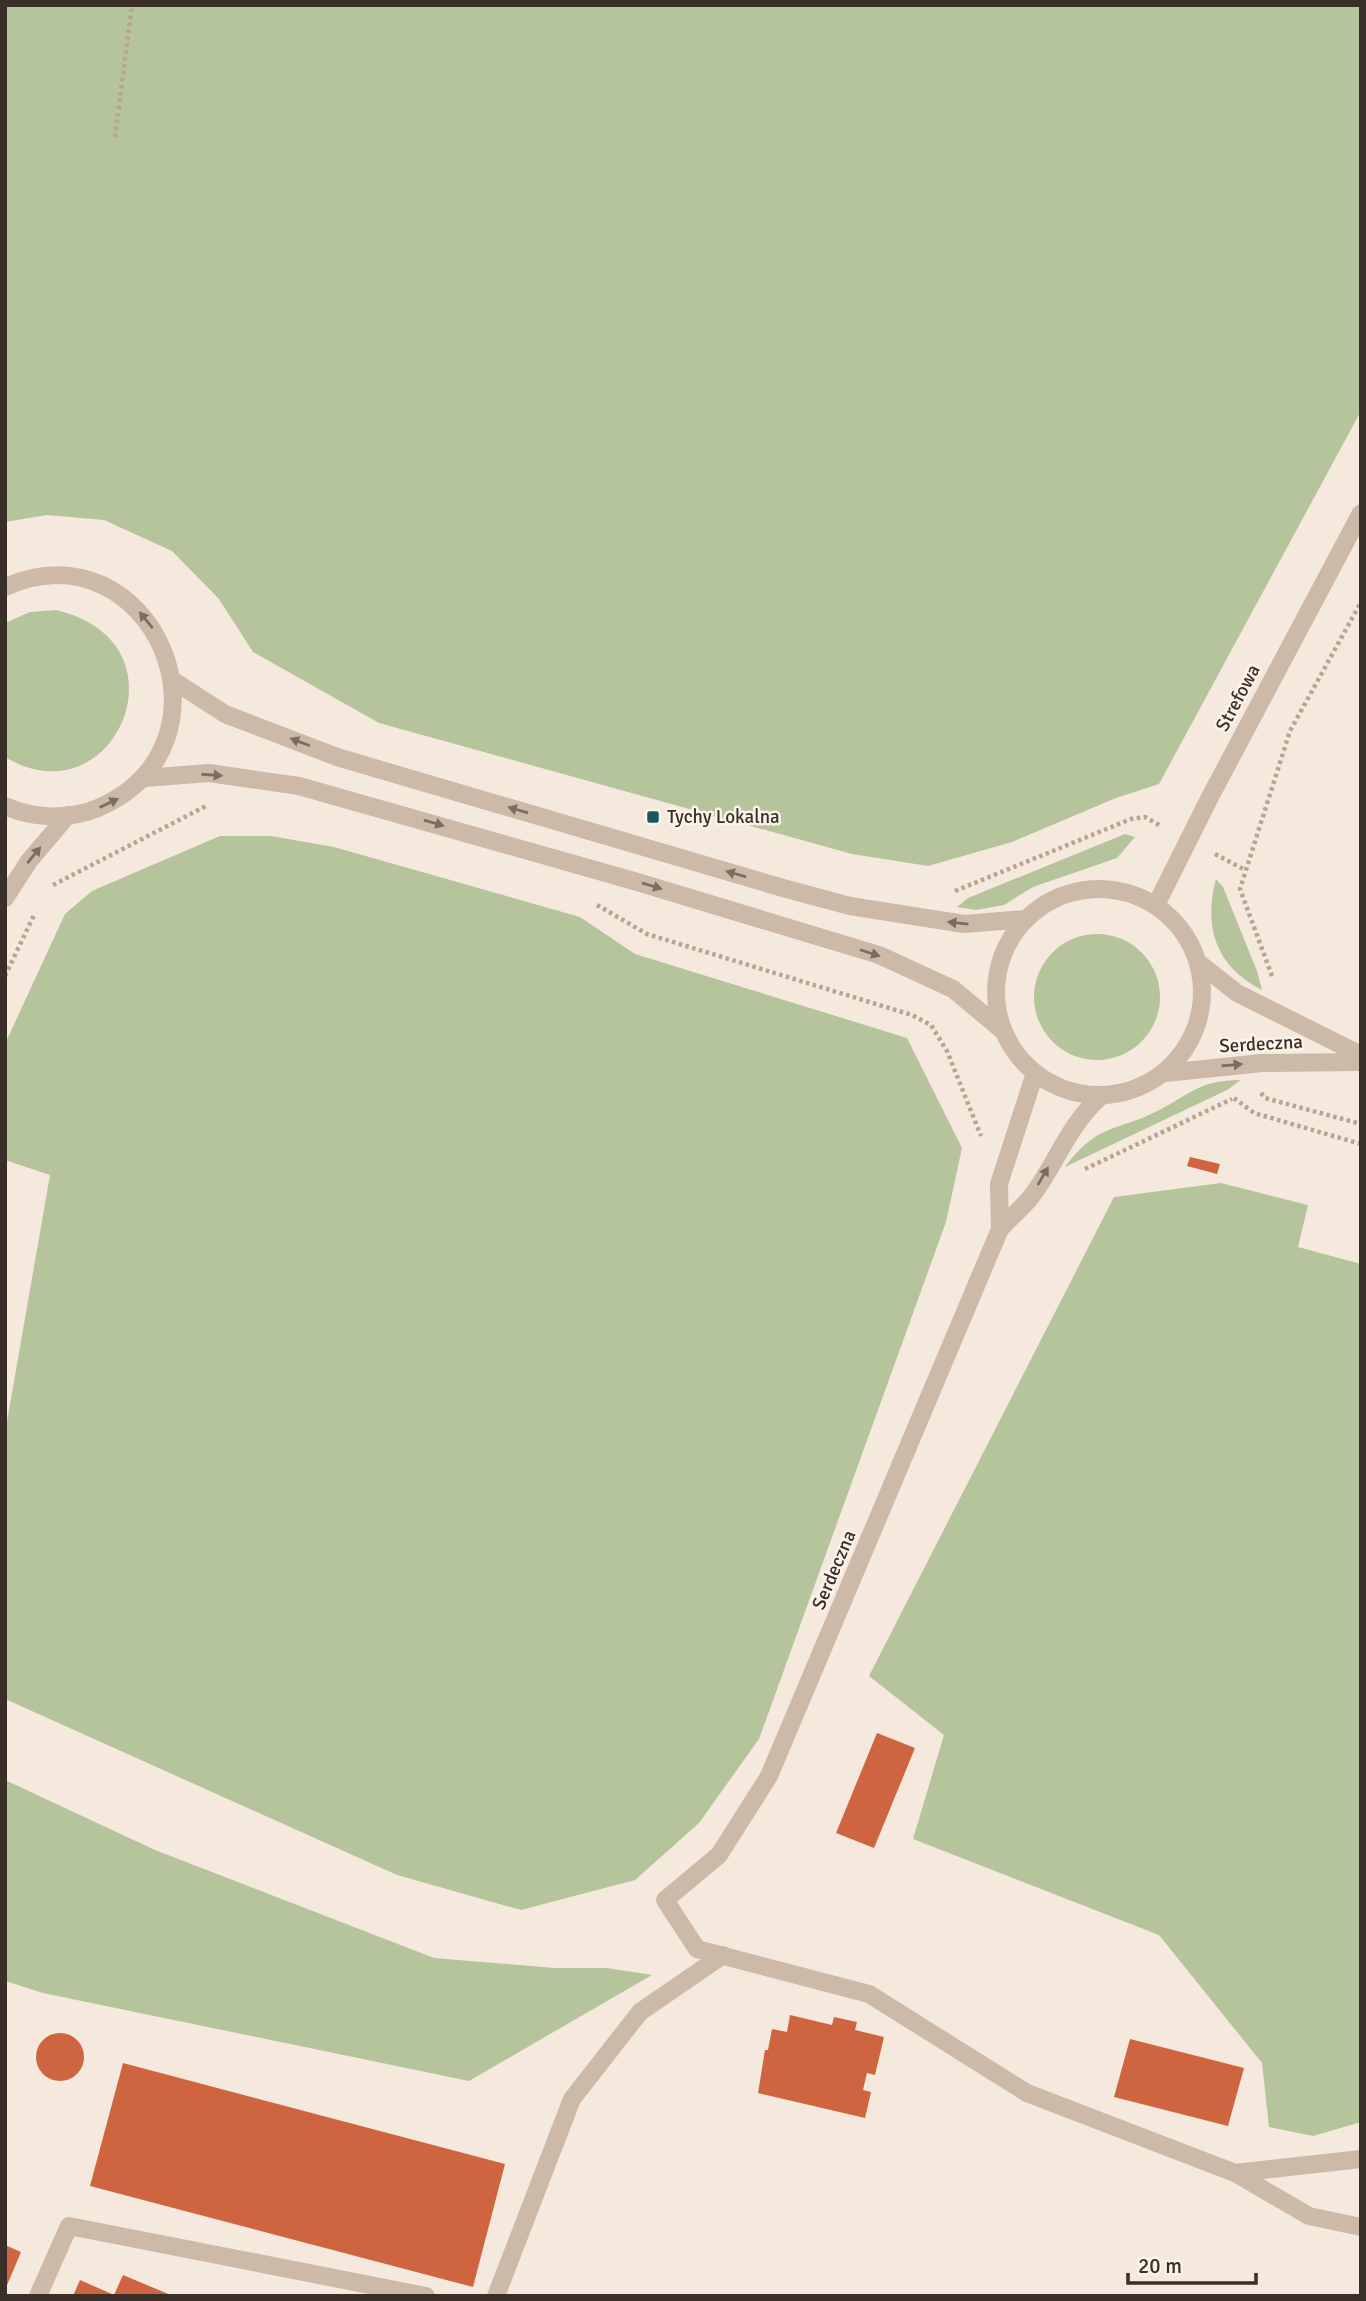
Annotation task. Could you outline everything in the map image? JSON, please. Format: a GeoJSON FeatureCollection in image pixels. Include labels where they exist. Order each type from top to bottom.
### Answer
{"type":"FeatureCollection","features":[{"type":"Feature","properties":{"kind":"street","name":"Strefowa"},"geometry":{"type":"LineString","coordinates":[[1156,905],[1361,513]]}},
{"type":"Feature","properties":{"kind":"street"},"geometry":{"type":"LineString","coordinates":[[5,587],[22,579],[56,575],[91,581],[121,596],[147,619],[164,648],[174,681],[170,727],[163,749],[144,778],[117,800],[91,811],[51,817],[18,812],[5,806]]}},
{"type":"Feature","properties":{"kind":"street"},"geometry":{"type":"LineString","coordinates":[[174,681],[225,713],[337,757],[783,888],[850,906],[964,925],[1026,919]]}},
{"type":"Feature","properties":{"kind":"street"},"geometry":{"type":"LineString","coordinates":[[144,778],[209,773],[299,786],[351,799],[879,955],[953,989],[1002,1030]]}},
{"type":"Feature","properties":{"kind":"street"},"geometry":{"type":"LineString","coordinates":[[5,898],[29,861],[68,816]]}},
{"type":"Feature","properties":{"kind":"street"},"geometry":{"type":"LineString","coordinates":[[1103,888],[1130,893],[1156,905],[1175,921],[1189,940],[1199,963],[1203,987],[1201,1012],[1194,1035],[1182,1056],[1165,1073],[1145,1086],[1122,1094],[1100,1097],[1076,1094],[1045,1082],[1019,1059],[1002,1030],[996,1001],[997,971],[1008,943],[1026,919],[1048,902],[1074,891],[1103,888]]}},
{"type":"Feature","properties":{"kind":"street","name":"Serdeczna"},"geometry":{"type":"LineString","coordinates":[[1199,963],[1237,993],[1361,1055]]}},
{"type":"Feature","properties":{"kind":"street","name":"Serdeczna"},"geometry":{"type":"LineString","coordinates":[[1165,1073],[1262,1063],[1361,1062]]}},
{"type":"Feature","properties":{"kind":"street"},"geometry":{"type":"LineString","coordinates":[[1000,1229],[999,1184],[1035,1073]]}},
{"type":"Feature","properties":{"kind":"street"},"geometry":{"type":"LineString","coordinates":[[1000,1229],[1031,1196],[1065,1137],[1083,1113],[1100,1097]]}},
{"type":"Feature","properties":{"kind":"street","name":"Serdeczna"},"geometry":{"type":"LineString","coordinates":[[723,1955],[697,1949],[665,1900],[719,1855],[769,1776],[1000,1229]]}},
{"type":"Feature","properties":{"kind":"street"},"geometry":{"type":"LineString","coordinates":[[496,2296],[572,2099],[640,2012],[723,1955],[869,1994],[1027,2092],[1235,2173],[1309,2216],[1361,2227]]}},
{"type":"Feature","properties":{"kind":"street"},"geometry":{"type":"LineString","coordinates":[[1235,2173],[1361,2159]]}},
{"type":"Feature","properties":{"kind":"street"},"geometry":{"type":"LineString","coordinates":[[38,2296],[69,2226],[426,2296]]}},
{"type":"Feature","properties":{"kind":"path"},"geometry":{"type":"LineString","coordinates":[[115,137],[132,5]]}},
{"type":"Feature","properties":{"kind":"path"},"geometry":{"type":"LineString","coordinates":[[1274,1013],[1279,993],[1240,888],[1290,731],[1361,602]]}},
{"type":"Feature","properties":{"kind":"path"},"geometry":{"type":"LineString","coordinates":[[47,889],[67,875],[212,803]]}},
{"type":"Feature","properties":{"kind":"path"},"geometry":{"type":"LineString","coordinates":[[933,919],[940,903],[952,892],[1131,819],[1145,817],[1245,870]]}},
{"type":"Feature","properties":{"kind":"path"},"geometry":{"type":"LineString","coordinates":[[590,900],[647,934],[901,1012],[931,1026],[947,1051],[989,1155],[1006,1161]]}},
{"type":"Feature","properties":{"kind":"path"},"geometry":{"type":"LineString","coordinates":[[5,976],[36,911]]}},
{"type":"Feature","properties":{"kind":"path"},"geometry":{"type":"LineString","coordinates":[[901,1012],[915,971]]}},
{"type":"Feature","properties":{"kind":"path"},"geometry":{"type":"LineString","coordinates":[[1044,1175],[1060,1181],[1256,1087],[1262,1063]]}},
{"type":"Feature","properties":{"kind":"path"},"geometry":{"type":"LineString","coordinates":[[1256,1087],[1265,1098],[1361,1124]]}},
{"type":"Feature","properties":{"kind":"path"},"geometry":{"type":"LineString","coordinates":[[1234,1098],[1254,1113],[1361,1144]]}},
{"type":"Feature","properties":{"kind":"green space"},"geometry":{"type":"Polygon","coordinates":[[[5,5],[1361,5],[1361,411],[1159,784],[1116,798],[1012,842],[928,866],[852,854],[379,723],[253,652],[219,599],[172,551],[104,520],[47,515],[5,522],[5,5]]]}},
{"type":"Feature","properties":{"kind":"green space"},"geometry":{"type":"Polygon","coordinates":[[[56,610],[98,628],[121,656],[129,688],[123,720],[105,748],[78,766],[44,771],[5,757],[5,623],[30,612],[56,610]]]}},
{"type":"Feature","properties":{"kind":"green space"},"geometry":{"type":"Polygon","coordinates":[[[1125,834],[1135,837],[1117,858],[1033,887],[1004,905],[976,910],[957,907],[968,898],[1125,834]]]}},
{"type":"Feature","properties":{"kind":"green space"},"geometry":{"type":"Polygon","coordinates":[[[220,836],[271,836],[334,847],[580,917],[635,954],[907,1038],[962,1148],[946,1222],[759,1739],[699,1823],[635,1880],[521,1910],[397,1875],[5,1699],[5,1433],[50,1175],[5,1160],[5,1044],[65,914],[92,891],[220,836]]]}},
{"type":"Feature","properties":{"kind":"green space"},"geometry":{"type":"Polygon","coordinates":[[[1216,879],[1223,887],[1262,990],[1234,970],[1217,944],[1211,913],[1216,879]]]}},
{"type":"Feature","properties":{"kind":"green space"},"geometry":{"type":"Polygon","coordinates":[[[1097,934],[1121,938],[1142,952],[1156,973],[1160,997],[1156,1021],[1142,1042],[1121,1056],[1097,1060],[1073,1056],[1052,1042],[1038,1021],[1034,997],[1038,973],[1052,952],[1073,938],[1097,934]]]}},
{"type":"Feature","properties":{"kind":"green space"},"geometry":{"type":"Polygon","coordinates":[[[1241,1080],[1227,1090],[1065,1167],[1089,1141],[1110,1129],[1146,1116],[1206,1085],[1241,1080]]]}},
{"type":"Feature","properties":{"kind":"green space"},"geometry":{"type":"Polygon","coordinates":[[[1221,1183],[1308,1205],[1298,1247],[1361,1264],[1361,2122],[1313,2136],[1269,2127],[1262,2063],[1159,1935],[913,1839],[944,1735],[869,1676],[1114,1197],[1221,1183]]]}},
{"type":"Feature","properties":{"kind":"green space"},"geometry":{"type":"Polygon","coordinates":[[[5,1780],[155,1850],[434,1958],[555,1968],[607,1968],[652,1975],[469,2081],[43,1993],[5,1981],[5,1780]]]}},
{"type":"Feature","properties":{"kind":"building"},"geometry":{"type":"Polygon","coordinates":[[[1190,1157],[1220,1164],[1217,1174],[1187,1166],[1190,1157]]]}},
{"type":"Feature","properties":{"kind":"building"},"geometry":{"type":"Polygon","coordinates":[[[877,1733],[915,1748],[874,1848],[836,1833],[877,1733]]]}},
{"type":"Feature","properties":{"kind":"building"},"geometry":{"type":"Polygon","coordinates":[[[790,2015],[832,2025],[834,2017],[857,2022],[855,2030],[884,2037],[875,2075],[867,2073],[863,2090],[871,2092],[865,2118],[758,2093],[765,2050],[768,2050],[772,2029],[787,2032],[790,2015]]]}},
{"type":"Feature","properties":{"kind":"building"},"geometry":{"type":"Polygon","coordinates":[[[60,2033],[69,2034],[77,2040],[83,2048],[83,2066],[77,2074],[69,2080],[60,2081],[51,2080],[43,2074],[37,2066],[36,2057],[37,2048],[43,2040],[51,2034],[60,2033]]]}},
{"type":"Feature","properties":{"kind":"building"},"geometry":{"type":"Polygon","coordinates":[[[1130,2039],[1244,2068],[1228,2126],[1114,2097],[1130,2039]]]}},
{"type":"Feature","properties":{"kind":"building"},"geometry":{"type":"Polygon","coordinates":[[[123,2063],[505,2164],[473,2287],[90,2186],[123,2063]]]}},
{"type":"Feature","properties":{"kind":"building"},"geometry":{"type":"Polygon","coordinates":[[[5,2245],[21,2252],[5,2290],[5,2245]]]}},
{"type":"Feature","properties":{"kind":"building"},"geometry":{"type":"Polygon","coordinates":[[[123,2275],[173,2296],[73,2296],[80,2280],[114,2295],[123,2275]]]}},
{"type":"Feature","properties":{"kind":"place","name":"Tychy Lokalna"},"geometry":{"type":"Point","coordinates":[653,817]}}]}
